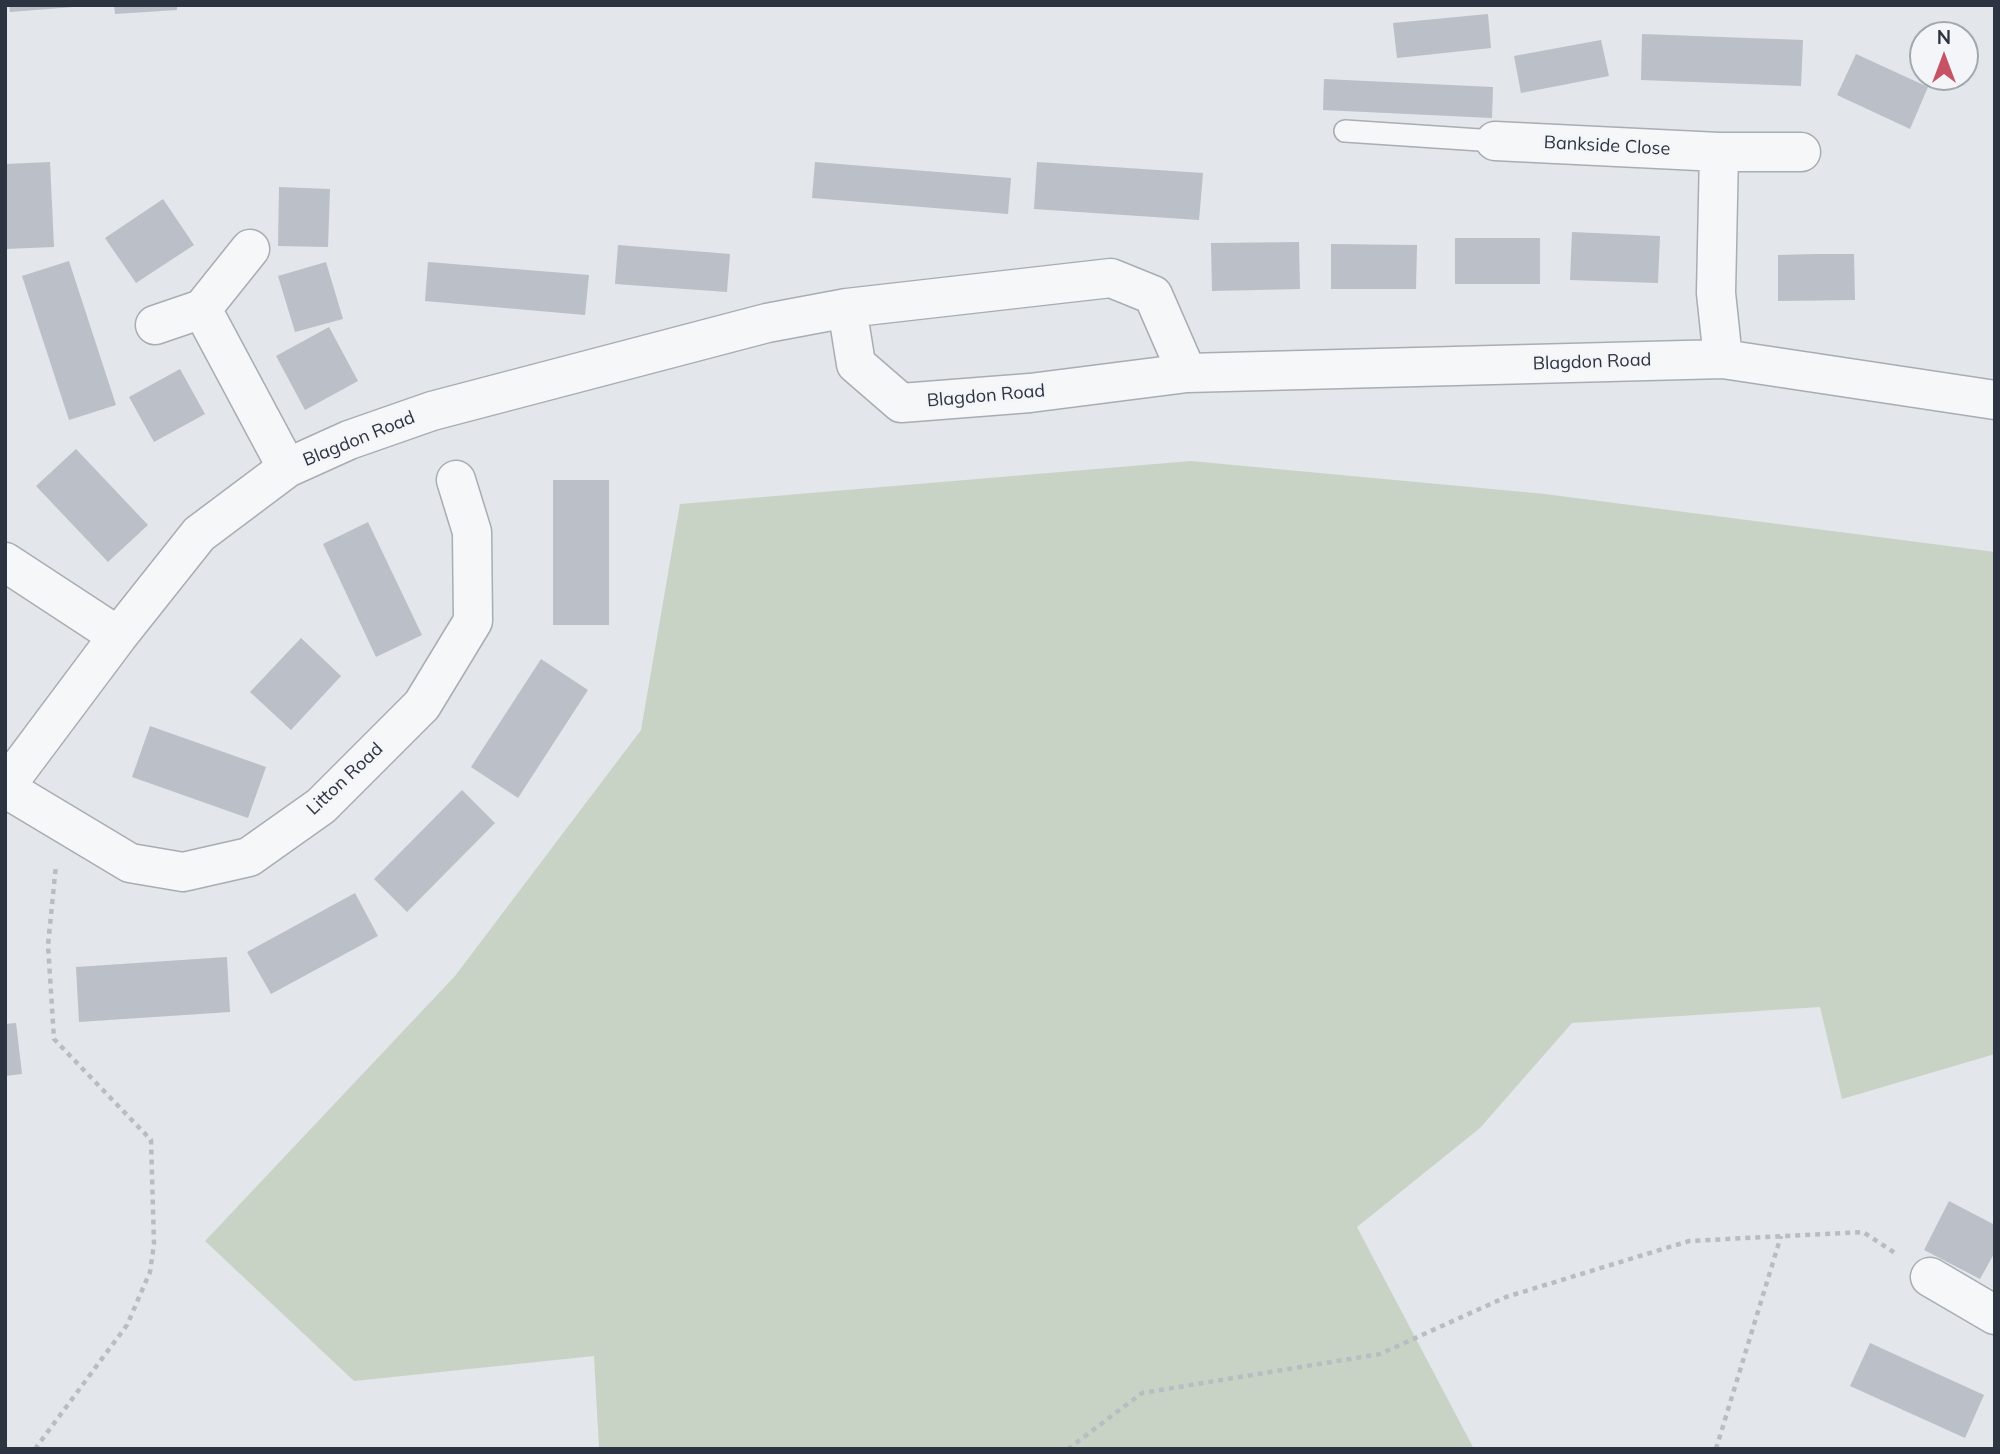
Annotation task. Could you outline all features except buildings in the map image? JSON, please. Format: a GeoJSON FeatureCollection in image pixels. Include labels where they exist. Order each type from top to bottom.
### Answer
{"type":"FeatureCollection","features":[{"type":"Feature","properties":{"kind":"street","name":"Bankside Close"},"geometry":{"type":"LineString","coordinates":[[1494,141],[1719,152],[1801,152]]}},
{"type":"Feature","properties":{"kind":"street"},"geometry":{"type":"LineString","coordinates":[[1719,152],[1716,293],[1723,359]]}},
{"type":"Feature","properties":{"kind":"street"},"geometry":{"type":"LineString","coordinates":[[156,325],[202,309],[250,249]]}},
{"type":"Feature","properties":{"kind":"street","name":"Blagdon Road"},"geometry":{"type":"LineString","coordinates":[[5,788],[118,636],[199,534],[287,468],[349,440],[432,411],[767,323],[847,308],[1111,278],[1153,295],[1186,373]]}},
{"type":"Feature","properties":{"kind":"street","name":"Blagdon Road"},"geometry":{"type":"LineString","coordinates":[[847,308],[856,364],[901,403],[1030,393],[1186,373],[1723,359],[1995,400]]}},
{"type":"Feature","properties":{"kind":"street"},"geometry":{"type":"LineString","coordinates":[[202,309],[287,468]]}},
{"type":"Feature","properties":{"kind":"street","name":"Litton Road"},"geometry":{"type":"LineString","coordinates":[[5,788],[130,863],[183,872],[249,857],[321,806],[422,705],[473,621],[472,532],[456,480]]}},
{"type":"Feature","properties":{"kind":"street"},"geometry":{"type":"LineString","coordinates":[[5,562],[118,636]]}},
{"type":"Feature","properties":{"kind":"street"},"geometry":{"type":"LineString","coordinates":[[1930,1277],[1995,1315]]}},
{"type":"Feature","properties":{"kind":"lane"},"geometry":{"type":"LineString","coordinates":[[1345,131],[1494,141]]}},
{"type":"Feature","properties":{"kind":"path"},"geometry":{"type":"LineString","coordinates":[[35,1449],[127,1325],[150,1272],[154,1244],[151,1140],[54,1040],[48,945],[60,822]]}},
{"type":"Feature","properties":{"kind":"path"},"geometry":{"type":"LineString","coordinates":[[1068,1449],[1142,1393],[1380,1354],[1506,1297],[1689,1241],[1863,1232],[1930,1277]]}},
{"type":"Feature","properties":{"kind":"path"},"geometry":{"type":"LineString","coordinates":[[1716,1449],[1781,1236]]}},
{"type":"Feature","properties":{"kind":"green space"},"geometry":{"type":"Polygon","coordinates":[[[1191,461],[1545,494],[1995,552],[1995,1054],[1842,1099],[1820,1007],[1572,1023],[1480,1128],[1357,1227],[1474,1449],[599,1449],[594,1356],[354,1381],[205,1241],[455,976],[641,730],[680,504],[1191,461]]]}}]}
